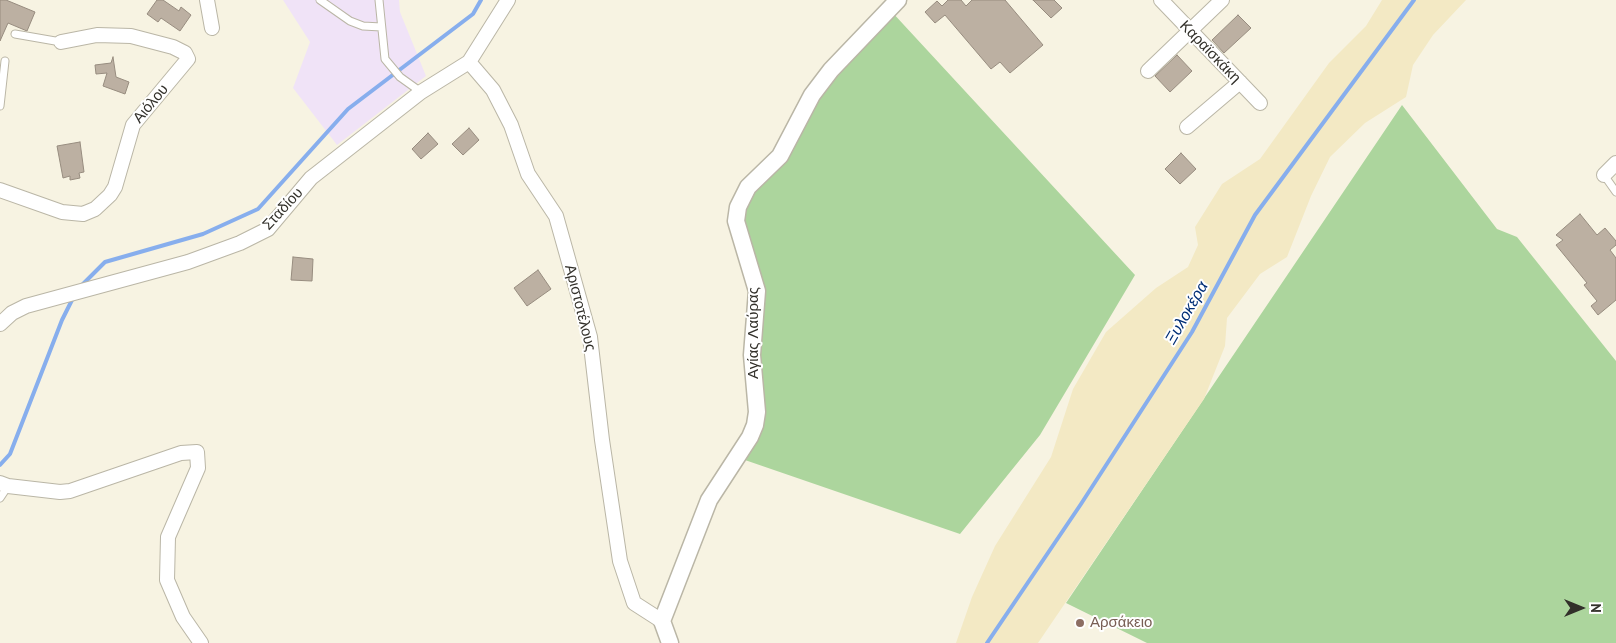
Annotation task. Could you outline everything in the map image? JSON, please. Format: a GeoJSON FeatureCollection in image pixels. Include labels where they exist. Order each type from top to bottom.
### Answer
{"type":"FeatureCollection","features":[{"type":"Feature","properties":{"kind":"street"},"geometry":{"type":"LineString","coordinates":[[207,0],[212,28]]}},
{"type":"Feature","properties":{"kind":"street","name":"Σταδίου"},"geometry":{"type":"LineString","coordinates":[[0,324],[12,313],[26,306],[66,297],[188,262],[240,243],[268,229],[311,178],[420,92],[469,62],[508,0]]}},
{"type":"Feature","properties":{"kind":"street","name":"Αγίας Λαύρας"},"geometry":{"type":"LineString","coordinates":[[662,621],[709,500],[750,437],[755,425],[757,412],[752,355],[757,291],[736,220],[738,207],[748,186],[780,156],[812,95],[831,70],[898,0]]}},
{"type":"Feature","properties":{"kind":"street","name":"Καραϊσκάκη"},"geometry":{"type":"LineString","coordinates":[[1161,0],[1260,103]]}},
{"type":"Feature","properties":{"kind":"street"},"geometry":{"type":"LineString","coordinates":[[1148,71],[1222,0]]}},
{"type":"Feature","properties":{"kind":"street","name":"Αιόλου"},"geometry":{"type":"LineString","coordinates":[[0,190],[62,212],[83,214],[95,209],[110,195],[115,187],[133,125],[188,59],[185,53],[174,47],[131,36],[97,35],[61,42]]}},
{"type":"Feature","properties":{"kind":"street","name":"Αριστοτέλους"},"geometry":{"type":"LineString","coordinates":[[469,62],[493,90],[511,125],[528,174],[556,216],[590,337],[602,440],[620,561],[634,603],[662,621]]}},
{"type":"Feature","properties":{"kind":"street"},"geometry":{"type":"LineString","coordinates":[[1187,127],[1240,82]]}},
{"type":"Feature","properties":{"kind":"street"},"geometry":{"type":"LineString","coordinates":[[1604,175],[1616,163]]}},
{"type":"Feature","properties":{"kind":"street"},"geometry":{"type":"LineString","coordinates":[[4,485],[60,492],[70,491],[181,453],[197,452],[198,468],[168,537],[167,580],[183,617],[201,643]]}},
{"type":"Feature","properties":{"kind":"street"},"geometry":{"type":"LineString","coordinates":[[662,621],[670,643]]}},
{"type":"Feature","properties":{"kind":"lane"},"geometry":{"type":"LineString","coordinates":[[320,0],[350,21],[363,26],[381,27]]}},
{"type":"Feature","properties":{"kind":"lane"},"geometry":{"type":"LineString","coordinates":[[379,0],[386,59],[400,77],[420,92]]}},
{"type":"Feature","properties":{"kind":"lane"},"geometry":{"type":"LineString","coordinates":[[14,34],[61,42]]}},
{"type":"Feature","properties":{"kind":"lane"},"geometry":{"type":"LineString","coordinates":[[0,106],[5,61]]}},
{"type":"Feature","properties":{"kind":"lane"},"geometry":{"type":"LineString","coordinates":[[1604,175],[1616,192]]}},
{"type":"Feature","properties":{"kind":"lane"},"geometry":{"type":"LineString","coordinates":[[0,498],[4,485]]}},
{"type":"Feature","properties":{"kind":"shaded area"},"geometry":{"type":"Polygon","coordinates":[[[283,0],[399,0],[400,12],[426,76],[337,145],[293,88],[310,42],[283,0]]]}},
{"type":"Feature","properties":{"kind":"green space"},"geometry":{"type":"Polygon","coordinates":[[[891,11],[1135,275],[1040,435],[960,534],[742,459],[762,425],[743,225],[744,208],[750,192],[818,100],[891,11]]]}},
{"type":"Feature","properties":{"kind":"green space"},"geometry":{"type":"Polygon","coordinates":[[[1402,105],[1497,229],[1517,237],[1616,361],[1616,643],[1147,643],[1066,603],[1402,105]]]}},
{"type":"Feature","properties":{"kind":"sand"},"geometry":{"type":"Polygon","coordinates":[[[1382,0],[1466,0],[1433,35],[1413,65],[1406,97],[1365,123],[1330,157],[1311,196],[1287,257],[1260,274],[1227,318],[1225,346],[1204,399],[1038,643],[956,643],[972,597],[995,546],[1051,457],[1073,389],[1106,332],[1156,288],[1188,267],[1198,245],[1195,227],[1222,184],[1260,159],[1329,63],[1366,26],[1382,0]]]}},
{"type":"Feature","properties":{"kind":"building"},"geometry":{"type":"Polygon","coordinates":[[[0,0],[6,0],[35,12],[27,31],[8,23],[0,41],[0,0]]]}},
{"type":"Feature","properties":{"kind":"building"},"geometry":{"type":"Polygon","coordinates":[[[157,0],[163,0],[179,11],[181,7],[191,15],[180,31],[161,18],[158,22],[147,14],[157,0]]]}},
{"type":"Feature","properties":{"kind":"building"},"geometry":{"type":"Polygon","coordinates":[[[948,0],[961,0],[966,6],[972,0],[1005,0],[1043,45],[1010,73],[1000,62],[991,69],[945,15],[935,23],[925,12],[937,1],[942,6],[948,0]]]}},
{"type":"Feature","properties":{"kind":"building"},"geometry":{"type":"Polygon","coordinates":[[[1033,0],[1054,0],[1062,8],[1051,18],[1033,0]]]}},
{"type":"Feature","properties":{"kind":"building"},"geometry":{"type":"Polygon","coordinates":[[[1238,15],[1251,28],[1224,53],[1212,40],[1238,15]]]}},
{"type":"Feature","properties":{"kind":"building"},"geometry":{"type":"Polygon","coordinates":[[[1177,55],[1192,71],[1170,92],[1155,76],[1177,55]]]}},
{"type":"Feature","properties":{"kind":"building"},"geometry":{"type":"Polygon","coordinates":[[[113,57],[116,77],[129,82],[125,94],[103,86],[107,73],[96,74],[95,65],[111,63],[113,57]]]}},
{"type":"Feature","properties":{"kind":"building"},"geometry":{"type":"Polygon","coordinates":[[[469,128],[479,140],[463,155],[452,144],[469,128]]]}},
{"type":"Feature","properties":{"kind":"building"},"geometry":{"type":"Polygon","coordinates":[[[428,133],[438,144],[421,159],[412,149],[428,133]]]}},
{"type":"Feature","properties":{"kind":"building"},"geometry":{"type":"Polygon","coordinates":[[[80,142],[84,172],[79,173],[80,178],[70,180],[70,176],[63,178],[57,146],[80,142]]]}},
{"type":"Feature","properties":{"kind":"building"},"geometry":{"type":"Polygon","coordinates":[[[1181,153],[1196,169],[1180,184],[1165,169],[1181,153]]]}},
{"type":"Feature","properties":{"kind":"building"},"geometry":{"type":"Polygon","coordinates":[[[1580,214],[1597,235],[1605,228],[1616,241],[1616,245],[1610,250],[1616,258],[1616,300],[1598,315],[1591,306],[1597,301],[1584,285],[1587,283],[1556,245],[1563,240],[1556,235],[1580,214]]]}},
{"type":"Feature","properties":{"kind":"building"},"geometry":{"type":"Polygon","coordinates":[[[293,257],[313,259],[312,281],[291,280],[293,257]]]}},
{"type":"Feature","properties":{"kind":"building"},"geometry":{"type":"Polygon","coordinates":[[[538,270],[551,289],[527,306],[514,288],[538,270]]]}},
{"type":"Feature","properties":{"kind":"waterway"},"geometry":{"type":"LineString","coordinates":[[81,286],[105,262],[203,234],[258,209],[348,109],[473,14],[481,0]]}},
{"type":"Feature","properties":{"kind":"waterway","name":"Ξυλοκέρα"},"geometry":{"type":"LineString","coordinates":[[987,643],[1081,504],[1192,332],[1255,215],[1414,0]]}},
{"type":"Feature","properties":{"kind":"waterway"},"geometry":{"type":"LineString","coordinates":[[0,465],[10,454],[62,320],[73,298]]}},
{"type":"Feature","properties":{"kind":"place","name":"Αρσάκειο"},"geometry":{"type":"Point","coordinates":[1080,623]}}]}
